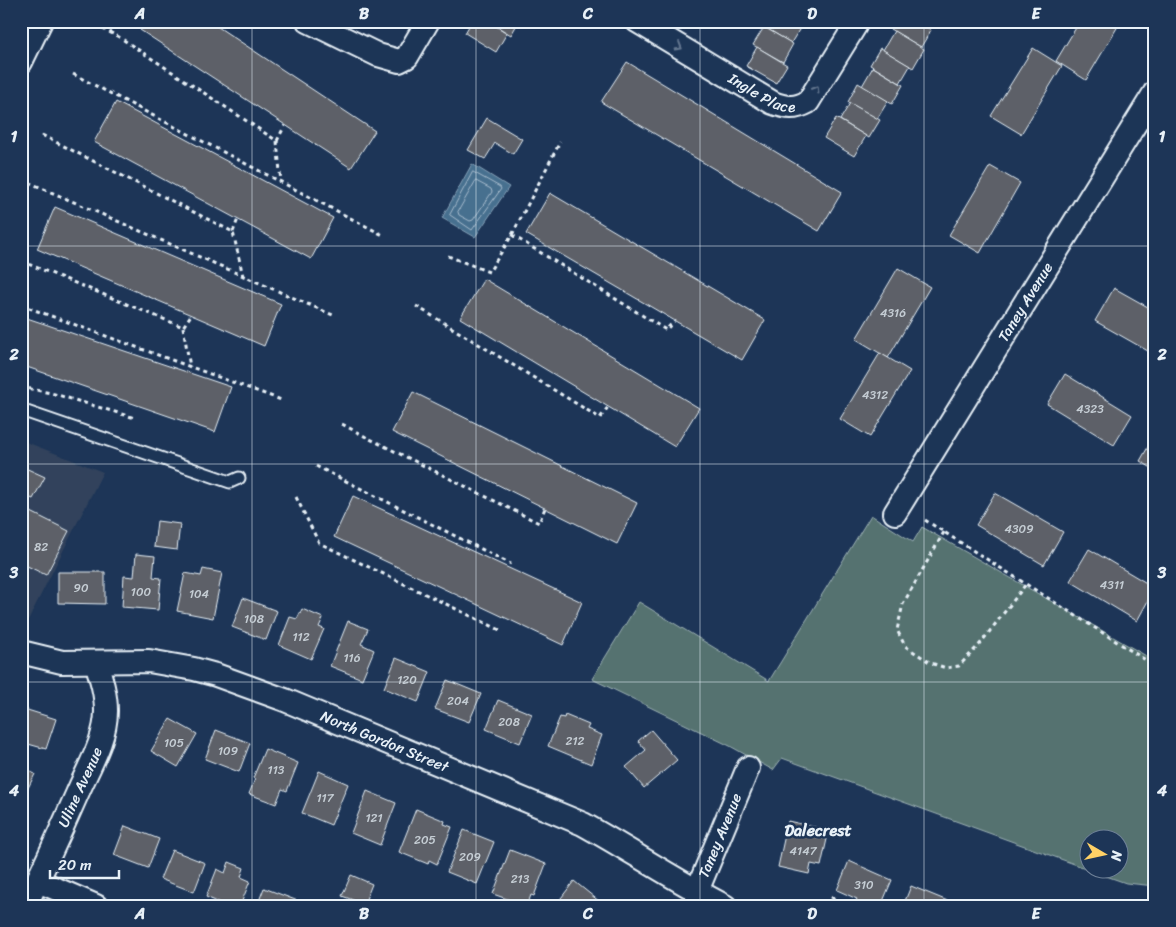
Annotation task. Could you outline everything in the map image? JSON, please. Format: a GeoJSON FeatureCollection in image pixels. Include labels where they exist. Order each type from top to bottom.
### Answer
{"type":"FeatureCollection","features":[{"type":"Feature","properties":{"kind":"street"},"geometry":{"type":"LineString","coordinates":[[21,62],[41,21]]}},
{"type":"Feature","properties":{"kind":"street"},"geometry":{"type":"LineString","coordinates":[[308,21],[391,60],[407,57],[428,21]]}},
{"type":"Feature","properties":{"kind":"street","name":"Ingle Place"},"geometry":{"type":"LineString","coordinates":[[637,21],[773,103],[790,108],[798,107],[808,102],[855,26],[856,21]]}},
{"type":"Feature","properties":{"kind":"street","name":"Taney Avenue"},"geometry":{"type":"LineString","coordinates":[[895,513],[1155,92]]}},
{"type":"Feature","properties":{"kind":"street","name":"North Gordon Street"},"geometry":{"type":"LineString","coordinates":[[21,652],[62,662],[149,662],[194,669],[285,700],[583,824],[624,847],[697,899],[725,906]]}},
{"type":"Feature","properties":{"kind":"street","name":"Uline Avenue"},"geometry":{"type":"LineString","coordinates":[[25,906],[96,754],[104,730],[106,711],[104,692],[96,662]]}},
{"type":"Feature","properties":{"kind":"street","name":"Taney Avenue"},"geometry":{"type":"LineString","coordinates":[[697,899],[748,768]]}},
{"type":"Feature","properties":{"kind":"street"},"geometry":{"type":"LineString","coordinates":[[38,881],[96,906]]}},
{"type":"Feature","properties":{"kind":"lane"},"geometry":{"type":"LineString","coordinates":[[21,410],[230,482],[238,478]]}},
{"type":"Feature","properties":{"kind":"path"},"geometry":{"type":"LineString","coordinates":[[95,25],[119,37],[277,141]]}},
{"type":"Feature","properties":{"kind":"path"},"geometry":{"type":"LineString","coordinates":[[73,74],[383,235]]}},
{"type":"Feature","properties":{"kind":"path"},"geometry":{"type":"LineString","coordinates":[[281,182],[277,141],[286,125]]}},
{"type":"Feature","properties":{"kind":"path"},"geometry":{"type":"LineString","coordinates":[[42,135],[233,232]]}},
{"type":"Feature","properties":{"kind":"path"},"geometry":{"type":"LineString","coordinates":[[448,256],[489,272],[512,235],[560,142]]}},
{"type":"Feature","properties":{"kind":"path"},"geometry":{"type":"LineString","coordinates":[[21,179],[335,316]]}},
{"type":"Feature","properties":{"kind":"path"},"geometry":{"type":"LineString","coordinates":[[238,219],[233,232],[243,276]]}},
{"type":"Feature","properties":{"kind":"path"},"geometry":{"type":"LineString","coordinates":[[512,235],[666,330],[674,321]]}},
{"type":"Feature","properties":{"kind":"path"},"geometry":{"type":"LineString","coordinates":[[21,261],[183,327]]}},
{"type":"Feature","properties":{"kind":"path"},"geometry":{"type":"LineString","coordinates":[[21,305],[284,401]]}},
{"type":"Feature","properties":{"kind":"path"},"geometry":{"type":"LineString","coordinates":[[416,306],[600,418],[608,407]]}},
{"type":"Feature","properties":{"kind":"path"},"geometry":{"type":"LineString","coordinates":[[190,367],[183,327],[191,315]]}},
{"type":"Feature","properties":{"kind":"path"},"geometry":{"type":"LineString","coordinates":[[21,387],[51,393],[135,418]]}},
{"type":"Feature","properties":{"kind":"path"},"geometry":{"type":"LineString","coordinates":[[342,424],[539,523],[545,508]]}},
{"type":"Feature","properties":{"kind":"path"},"geometry":{"type":"LineString","coordinates":[[316,466],[511,564]]}},
{"type":"Feature","properties":{"kind":"path"},"geometry":{"type":"LineString","coordinates":[[296,497],[319,543],[500,630]]}},
{"type":"Feature","properties":{"kind":"path"},"geometry":{"type":"LineString","coordinates":[[925,520],[1155,666]]}},
{"type":"Feature","properties":{"kind":"path"},"geometry":{"type":"LineString","coordinates":[[944,532],[903,604],[897,630],[905,646],[931,663],[946,668],[959,666],[980,644],[1026,584]]}},
{"type":"Feature","properties":{"kind":"path"},"geometry":{"type":"LineString","coordinates":[[831,897],[847,906]]}},
{"type":"Feature","properties":{"kind":"shaded area"},"geometry":{"type":"Polygon","coordinates":[[[21,440],[103,472],[21,634],[21,440]]]}},
{"type":"Feature","properties":{"kind":"green space"},"geometry":{"type":"Polygon","coordinates":[[[871,515],[913,542],[922,527],[1155,661],[1155,886],[1126,883],[1117,880],[1128,880],[1128,830],[1078,830],[1078,865],[782,758],[773,770],[730,746],[592,679],[639,602],[769,681],[871,515]]]}},
{"type":"Feature","properties":{"kind":"water"},"geometry":{"type":"Polygon","coordinates":[[[472,164],[509,187],[475,237],[442,218],[472,164]]]}},
{"type":"Feature","properties":{"kind":"building"},"geometry":{"type":"Polygon","coordinates":[[[146,21],[209,21],[375,131],[351,168],[140,30],[146,21]]]}},
{"type":"Feature","properties":{"kind":"building"},"geometry":{"type":"Polygon","coordinates":[[[472,21],[488,21],[507,33],[496,52],[465,33],[472,21]]]}},
{"type":"Feature","properties":{"kind":"building"},"geometry":{"type":"Polygon","coordinates":[[[488,21],[519,21],[511,35],[488,21]]]}},
{"type":"Feature","properties":{"kind":"building"},"geometry":{"type":"Polygon","coordinates":[[[670,21],[691,21],[685,30],[670,21]]]}},
{"type":"Feature","properties":{"kind":"building"},"geometry":{"type":"Polygon","coordinates":[[[763,21],[796,21],[802,25],[791,43],[761,25],[763,21]]]}},
{"type":"Feature","properties":{"kind":"building"},"geometry":{"type":"Polygon","coordinates":[[[894,21],[917,21],[931,30],[921,47],[890,29],[894,21]]]}},
{"type":"Feature","properties":{"kind":"building"},"geometry":{"type":"Polygon","coordinates":[[[1080,21],[1121,21],[1086,80],[1056,61],[1080,21]]]}},
{"type":"Feature","properties":{"kind":"building"},"geometry":{"type":"Polygon","coordinates":[[[764,27],[793,44],[783,62],[753,45],[764,27]]]}},
{"type":"Feature","properties":{"kind":"building"},"geometry":{"type":"Polygon","coordinates":[[[894,31],[924,49],[913,68],[883,50],[894,31]]]}},
{"type":"Feature","properties":{"kind":"building"},"geometry":{"type":"Polygon","coordinates":[[[757,47],[787,65],[776,83],[746,66],[757,47]]]}},
{"type":"Feature","properties":{"kind":"building"},"geometry":{"type":"Polygon","coordinates":[[[880,48],[910,66],[900,83],[870,65],[880,48]]]}},
{"type":"Feature","properties":{"kind":"building"},"geometry":{"type":"Polygon","coordinates":[[[1033,48],[1062,66],[1021,134],[991,116],[1033,48]]]}},
{"type":"Feature","properties":{"kind":"building"},"geometry":{"type":"Polygon","coordinates":[[[627,62],[842,192],[819,231],[601,102],[627,62]]]}},
{"type":"Feature","properties":{"kind":"building"},"geometry":{"type":"Polygon","coordinates":[[[873,67],[903,85],[892,104],[862,86],[873,67]]]}},
{"type":"Feature","properties":{"kind":"building"},"geometry":{"type":"Polygon","coordinates":[[[858,83],[888,101],[877,119],[848,102],[858,83]]]}},
{"type":"Feature","properties":{"kind":"building"},"geometry":{"type":"Polygon","coordinates":[[[116,102],[333,218],[311,259],[94,142],[116,102]]]}},
{"type":"Feature","properties":{"kind":"building"},"geometry":{"type":"Polygon","coordinates":[[[850,103],[880,120],[869,138],[840,120],[850,103]]]}},
{"type":"Feature","properties":{"kind":"building"},"geometry":{"type":"Polygon","coordinates":[[[487,118],[522,139],[513,154],[495,143],[485,159],[468,150],[487,118]]]}},
{"type":"Feature","properties":{"kind":"building"},"geometry":{"type":"Polygon","coordinates":[[[836,118],[866,136],[854,156],[824,138],[836,118]]]}},
{"type":"Feature","properties":{"kind":"building"},"geometry":{"type":"Polygon","coordinates":[[[990,166],[1020,183],[980,253],[949,235],[990,166]]]}},
{"type":"Feature","properties":{"kind":"building"},"geometry":{"type":"Polygon","coordinates":[[[550,193],[765,320],[742,360],[526,234],[550,193]]]}},
{"type":"Feature","properties":{"kind":"building"},"geometry":{"type":"Polygon","coordinates":[[[55,207],[281,304],[264,346],[37,249],[55,207]]]}},
{"type":"Feature","properties":{"kind":"building"},"geometry":{"type":"Polygon","coordinates":[[[898,268],[930,287],[888,358],[856,339],[898,268]]]}},
{"type":"Feature","properties":{"kind":"building"},"geometry":{"type":"Polygon","coordinates":[[[484,279],[699,408],[675,447],[460,318],[484,279]]]}},
{"type":"Feature","properties":{"kind":"building"},"geometry":{"type":"Polygon","coordinates":[[[1114,288],[1155,311],[1155,355],[1095,321],[1114,288]]]}},
{"type":"Feature","properties":{"kind":"building"},"geometry":{"type":"Polygon","coordinates":[[[21,316],[231,387],[215,432],[21,365],[21,316]]]}},
{"type":"Feature","properties":{"kind":"building"},"geometry":{"type":"Polygon","coordinates":[[[880,353],[910,371],[870,437],[840,419],[880,353]]]}},
{"type":"Feature","properties":{"kind":"building"},"geometry":{"type":"Polygon","coordinates":[[[1065,374],[1132,415],[1114,445],[1047,404],[1065,374]]]}},
{"type":"Feature","properties":{"kind":"building"},"geometry":{"type":"Polygon","coordinates":[[[413,392],[637,503],[617,544],[392,432],[413,392]]]}},
{"type":"Feature","properties":{"kind":"building"},"geometry":{"type":"Polygon","coordinates":[[[1155,435],[1155,470],[1140,461],[1155,435]]]}},
{"type":"Feature","properties":{"kind":"building"},"geometry":{"type":"Polygon","coordinates":[[[21,466],[45,477],[33,499],[21,494],[21,466]]]}},
{"type":"Feature","properties":{"kind":"building"},"geometry":{"type":"Polygon","coordinates":[[[995,493],[1063,532],[1044,565],[976,525],[995,493]]]}},
{"type":"Feature","properties":{"kind":"building"},"geometry":{"type":"Polygon","coordinates":[[[353,496],[582,602],[563,645],[334,537],[353,496]]]}},
{"type":"Feature","properties":{"kind":"building"},"geometry":{"type":"Polygon","coordinates":[[[27,510],[69,531],[46,575],[21,563],[21,520],[27,510]]]}},
{"type":"Feature","properties":{"kind":"building"},"geometry":{"type":"Polygon","coordinates":[[[157,521],[180,524],[177,550],[154,547],[157,521]]]}},
{"type":"Feature","properties":{"kind":"building"},"geometry":{"type":"Polygon","coordinates":[[[1089,549],[1155,588],[1137,621],[1070,581],[1089,549]]]}},
{"type":"Feature","properties":{"kind":"building"},"geometry":{"type":"Polygon","coordinates":[[[136,554],[155,556],[153,577],[161,578],[158,610],[122,607],[124,576],[134,577],[136,554]]]}},
{"type":"Feature","properties":{"kind":"building"},"geometry":{"type":"Polygon","coordinates":[[[203,569],[222,573],[213,618],[177,611],[185,573],[201,576],[203,569]]]}},
{"type":"Feature","properties":{"kind":"building"},"geometry":{"type":"Polygon","coordinates":[[[58,572],[105,572],[105,604],[58,603],[58,572]]]}},
{"type":"Feature","properties":{"kind":"building"},"geometry":{"type":"Polygon","coordinates":[[[243,598],[277,611],[266,640],[232,627],[243,598]]]}},
{"type":"Feature","properties":{"kind":"building"},"geometry":{"type":"Polygon","coordinates":[[[302,609],[323,618],[319,627],[324,629],[311,659],[279,645],[290,617],[297,619],[302,609]]]}},
{"type":"Feature","properties":{"kind":"building"},"geometry":{"type":"Polygon","coordinates":[[[348,621],[368,629],[361,644],[374,650],[362,679],[330,666],[348,621]]]}},
{"type":"Feature","properties":{"kind":"building"},"geometry":{"type":"Polygon","coordinates":[[[396,658],[430,672],[418,702],[384,688],[396,658]]]}},
{"type":"Feature","properties":{"kind":"building"},"geometry":{"type":"Polygon","coordinates":[[[447,680],[481,694],[469,722],[435,709],[447,680]]]}},
{"type":"Feature","properties":{"kind":"building"},"geometry":{"type":"Polygon","coordinates":[[[498,700],[532,714],[520,743],[486,729],[498,700]]]}},
{"type":"Feature","properties":{"kind":"building"},"geometry":{"type":"Polygon","coordinates":[[[21,708],[56,719],[46,749],[21,742],[21,708]]]}},
{"type":"Feature","properties":{"kind":"building"},"geometry":{"type":"Polygon","coordinates":[[[565,715],[589,725],[587,729],[602,735],[591,764],[548,746],[560,717],[564,718],[565,715]]]}},
{"type":"Feature","properties":{"kind":"building"},"geometry":{"type":"Polygon","coordinates":[[[170,719],[197,734],[178,767],[151,751],[170,719]]]}},
{"type":"Feature","properties":{"kind":"building"},"geometry":{"type":"Polygon","coordinates":[[[216,730],[250,743],[239,772],[205,759],[216,730]]]}},
{"type":"Feature","properties":{"kind":"building"},"geometry":{"type":"Polygon","coordinates":[[[651,730],[677,760],[644,788],[626,767],[646,750],[638,741],[651,730]]]}},
{"type":"Feature","properties":{"kind":"building"},"geometry":{"type":"Polygon","coordinates":[[[265,749],[298,763],[287,791],[282,789],[276,804],[249,794],[255,779],[253,778],[265,749]]]}},
{"type":"Feature","properties":{"kind":"building"},"geometry":{"type":"Polygon","coordinates":[[[21,767],[35,774],[21,802],[21,767]]]}},
{"type":"Feature","properties":{"kind":"building"},"geometry":{"type":"Polygon","coordinates":[[[319,771],[348,784],[331,825],[302,813],[319,771]]]}},
{"type":"Feature","properties":{"kind":"building"},"geometry":{"type":"Polygon","coordinates":[[[367,791],[396,803],[380,845],[351,833],[367,791]]]}},
{"type":"Feature","properties":{"kind":"building"},"geometry":{"type":"Polygon","coordinates":[[[416,809],[445,821],[444,824],[452,827],[437,864],[429,860],[428,864],[399,852],[416,809]]]}},
{"type":"Feature","properties":{"kind":"building"},"geometry":{"type":"Polygon","coordinates":[[[788,821],[819,828],[816,837],[827,839],[821,866],[811,864],[809,874],[778,867],[788,821]]]}},
{"type":"Feature","properties":{"kind":"building"},"geometry":{"type":"Polygon","coordinates":[[[125,826],[159,839],[148,868],[114,855],[125,826]]]}},
{"type":"Feature","properties":{"kind":"building"},"geometry":{"type":"Polygon","coordinates":[[[464,830],[494,842],[477,884],[447,872],[464,830]]]}},
{"type":"Feature","properties":{"kind":"building"},"geometry":{"type":"Polygon","coordinates":[[[172,850],[205,863],[194,892],[160,879],[172,850]]]}},
{"type":"Feature","properties":{"kind":"building"},"geometry":{"type":"Polygon","coordinates":[[[510,850],[546,864],[534,896],[531,895],[527,906],[493,894],[510,850]]]}},
{"type":"Feature","properties":{"kind":"building"},"geometry":{"type":"Polygon","coordinates":[[[849,861],[892,880],[881,906],[874,906],[868,903],[866,906],[856,901],[857,899],[837,890],[849,861]]]}},
{"type":"Feature","properties":{"kind":"building"},"geometry":{"type":"Polygon","coordinates":[[[229,862],[244,868],[241,877],[250,881],[240,906],[227,906],[206,897],[217,869],[225,873],[229,862]]]}},
{"type":"Feature","properties":{"kind":"building"},"geometry":{"type":"Polygon","coordinates":[[[351,875],[372,884],[364,904],[342,896],[351,875]]]}},
{"type":"Feature","properties":{"kind":"building"},"geometry":{"type":"Polygon","coordinates":[[[574,881],[605,906],[555,906],[574,881]]]}},
{"type":"Feature","properties":{"kind":"building"},"geometry":{"type":"Polygon","coordinates":[[[911,886],[955,904],[954,906],[903,906],[911,886]]]}},
{"type":"Feature","properties":{"kind":"building"},"geometry":{"type":"Polygon","coordinates":[[[264,888],[298,901],[297,906],[257,906],[264,888]]]}},
{"type":"Feature","properties":{"kind":"district","name":"Dalecrest"},"geometry":{"type":"Point","coordinates":[818,830]}}]}
